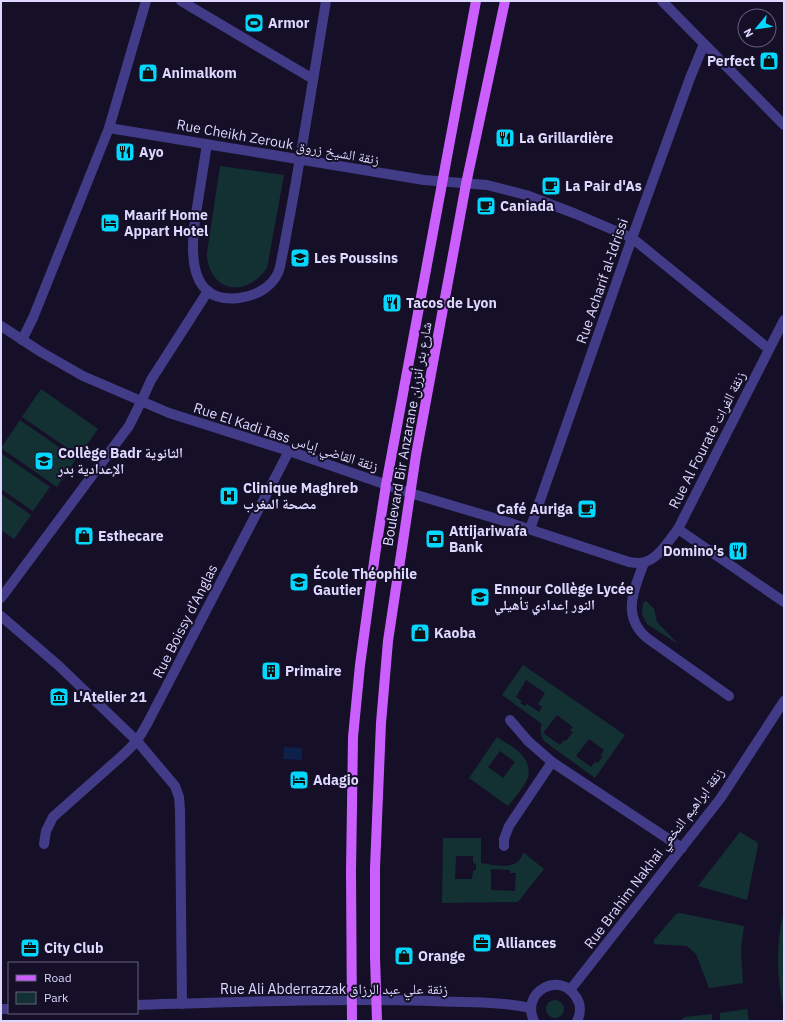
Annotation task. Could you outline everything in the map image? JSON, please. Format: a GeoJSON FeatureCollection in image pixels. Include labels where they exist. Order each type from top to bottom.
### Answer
{"type":"FeatureCollection","features":[{"type":"Feature","properties":{"kind":"main road","name":"Boulevard Bir Anzarane شارع بئر أنزران"},"geometry":{"type":"LineString","coordinates":[[352,1021],[351,872],[353,737],[360,665],[386,485],[476,1]]}},
{"type":"Feature","properties":{"kind":"main road","name":"Boulevard Bir Anzarane شارع بئر أنزران"},"geometry":{"type":"LineString","coordinates":[[377,1021],[375,868],[381,723],[388,641],[410,493],[466,184],[505,1]]}},
{"type":"Feature","properties":{"kind":"street"},"geometry":{"type":"LineString","coordinates":[[22,340],[34,318],[109,128],[146,1]]}},
{"type":"Feature","properties":{"kind":"street"},"geometry":{"type":"LineString","coordinates":[[181,1],[313,79]]}},
{"type":"Feature","properties":{"kind":"street"},"geometry":{"type":"LineString","coordinates":[[207,144],[194,229],[192,251],[193,261],[198,278],[208,291],[223,298],[232,299],[251,296],[263,290],[277,275],[300,160],[326,1]]}},
{"type":"Feature","properties":{"kind":"street"},"geometry":{"type":"LineString","coordinates":[[662,1],[784,125]]}},
{"type":"Feature","properties":{"kind":"street","name":"Rue Acharif al-Idrissi"},"geometry":{"type":"LineString","coordinates":[[530,529],[632,238],[704,44]]}},
{"type":"Feature","properties":{"kind":"street","name":"Rue Cheikh Zerouk زنقة الشيخ زروق"},"geometry":{"type":"LineString","coordinates":[[109,128],[424,180],[487,185],[526,195],[632,238],[769,349]]}},
{"type":"Feature","properties":{"kind":"street"},"geometry":{"type":"LineString","coordinates":[[1,598],[129,426],[142,402],[151,380],[208,291]]}},
{"type":"Feature","properties":{"kind":"street","name":"Rue Al Fourate زنقة الفرات"},"geometry":{"type":"LineString","coordinates":[[644,563],[660,550],[678,529],[784,320]]}},
{"type":"Feature","properties":{"kind":"street","name":"Rue El Kadi Iass زنقة القاضي إياس"},"geometry":{"type":"LineString","coordinates":[[1,326],[83,376],[192,422],[289,451],[410,493],[530,529],[629,562],[644,563]]}},
{"type":"Feature","properties":{"kind":"street","name":"Rue Boissy d’Anglas"},"geometry":{"type":"LineString","coordinates":[[44,844],[46,832],[53,817],[137,741],[289,451]]}},
{"type":"Feature","properties":{"kind":"street"},"geometry":{"type":"LineString","coordinates":[[678,529],[784,602]]}},
{"type":"Feature","properties":{"kind":"street"},"geometry":{"type":"LineString","coordinates":[[644,563],[634,589],[631,606],[633,617],[638,627],[647,638],[729,696]]}},
{"type":"Feature","properties":{"kind":"street"},"geometry":{"type":"LineString","coordinates":[[1,616],[65,672],[137,741],[175,786],[179,797],[182,1004]]}},
{"type":"Feature","properties":{"kind":"street","name":"Rue Brahim Nakhai زنقة ابراهيم النخعي"},"geometry":{"type":"LineString","coordinates":[[570,990],[720,799],[784,700]]}},
{"type":"Feature","properties":{"kind":"street"},"geometry":{"type":"LineString","coordinates":[[510,720],[534,746],[552,762],[682,848]]}},
{"type":"Feature","properties":{"kind":"street"},"geometry":{"type":"LineString","coordinates":[[504,846],[504,839],[509,826],[552,762]]}},
{"type":"Feature","properties":{"kind":"street"},"geometry":{"type":"LineString","coordinates":[[534,1021],[531,1008],[535,996],[546,987],[560,985],[570,990],[576,996],[580,1012],[577,1021]]}},
{"type":"Feature","properties":{"kind":"street","name":"Rue Ali Abderrazzak زنقة علي عبد الرزاق"},"geometry":{"type":"LineString","coordinates":[[138,1005],[376,1000],[508,1004],[531,1008]]}},
{"type":"Feature","properties":{"kind":"green space"},"geometry":{"type":"Polygon","coordinates":[[[220,166],[284,175],[267,268],[254,281],[239,287],[231,287],[223,284],[217,279],[210,269],[207,260],[220,166]]]}},
{"type":"Feature","properties":{"kind":"green space"},"geometry":{"type":"Polygon","coordinates":[[[41,389],[98,429],[79,456],[22,417],[41,389]]]}},
{"type":"Feature","properties":{"kind":"green space"},"geometry":{"type":"Polygon","coordinates":[[[20,420],[76,459],[57,487],[1,448],[20,420]]]}},
{"type":"Feature","properties":{"kind":"green space"},"geometry":{"type":"Polygon","coordinates":[[[2,454],[50,487],[33,511],[1,489],[2,454]]]}},
{"type":"Feature","properties":{"kind":"green space"},"geometry":{"type":"Polygon","coordinates":[[[1,494],[31,515],[14,539],[1,530],[1,494]]]}},
{"type":"Feature","properties":{"kind":"green space"},"geometry":{"type":"Polygon","coordinates":[[[646,601],[654,609],[657,622],[678,644],[647,624],[642,614],[643,603],[646,601]]]}},
{"type":"Feature","properties":{"kind":"green space"},"geometry":{"type":"Polygon","coordinates":[[[523,665],[625,735],[595,778],[544,741],[541,732],[542,724],[502,695],[523,665]],[[526,680],[516,697],[522,701],[520,703],[525,706],[527,704],[539,712],[542,707],[538,704],[545,693],[526,680]],[[557,715],[543,733],[560,745],[564,740],[566,741],[573,732],[570,730],[573,727],[557,715]],[[589,739],[576,756],[591,767],[595,762],[598,763],[604,750],[589,739]]]}},
{"type":"Feature","properties":{"kind":"green space"},"geometry":{"type":"Polygon","coordinates":[[[497,737],[514,748],[524,757],[529,770],[525,784],[508,806],[469,778],[497,737]],[[500,751],[488,767],[503,778],[515,762],[500,751]]]}},
{"type":"Feature","properties":{"kind":"green space"},"geometry":{"type":"Polygon","coordinates":[[[740,832],[757,842],[758,845],[747,900],[698,886],[740,832]]]}},
{"type":"Feature","properties":{"kind":"green space"},"geometry":{"type":"Polygon","coordinates":[[[443,838],[481,838],[481,863],[499,866],[512,865],[521,858],[523,852],[544,869],[518,902],[442,903],[443,838]],[[456,856],[455,879],[472,879],[473,871],[476,870],[476,864],[473,863],[473,856],[456,856]],[[491,869],[491,890],[515,891],[516,873],[510,873],[510,870],[491,869]]]}},
{"type":"Feature","properties":{"kind":"green space"},"geometry":{"type":"Polygon","coordinates":[[[784,910],[784,1009],[778,972],[778,947],[784,910]]]}},
{"type":"Feature","properties":{"kind":"green space"},"geometry":{"type":"Polygon","coordinates":[[[680,913],[744,926],[741,948],[743,983],[709,988],[696,954],[687,946],[654,944],[654,940],[676,914],[680,913]]]}},
{"type":"Feature","properties":{"kind":"green space"},"geometry":{"type":"Polygon","coordinates":[[[555,1000],[561,1003],[564,1009],[561,1015],[555,1018],[549,1015],[546,1009],[549,1003],[555,1000]]]}},
{"type":"Feature","properties":{"kind":"green space"},"geometry":{"type":"Polygon","coordinates":[[[747,1009],[749,1021],[720,1021],[720,1013],[747,1009]]]}},
{"type":"Feature","properties":{"kind":"green space"},"geometry":{"type":"Polygon","coordinates":[[[712,1014],[712,1021],[681,1020],[685,1017],[712,1014]]]}},
{"type":"Feature","properties":{"kind":"water"},"geometry":{"type":"Polygon","coordinates":[[[284,747],[302,748],[302,760],[283,759],[284,747]]]}},
{"type":"Feature","properties":{"kind":"place","name":"Armor"},"geometry":{"type":"Point","coordinates":[254,23]}},
{"type":"Feature","properties":{"kind":"place","name":"Perfect"},"geometry":{"type":"Point","coordinates":[769,61]}},
{"type":"Feature","properties":{"kind":"place","name":"Animalkom"},"geometry":{"type":"Point","coordinates":[148,73]}},
{"type":"Feature","properties":{"kind":"place","name":"La Grillardière"},"geometry":{"type":"Point","coordinates":[505,138]}},
{"type":"Feature","properties":{"kind":"place","name":"Ayo"},"geometry":{"type":"Point","coordinates":[125,152]}},
{"type":"Feature","properties":{"kind":"place","name":"La Pair d'As"},"geometry":{"type":"Point","coordinates":[551,186]}},
{"type":"Feature","properties":{"kind":"place","name":"Caniada"},"geometry":{"type":"Point","coordinates":[486,206]}},
{"type":"Feature","properties":{"kind":"place","name":"Maarif Home Appart Hotel"},"geometry":{"type":"Point","coordinates":[110,223]}},
{"type":"Feature","properties":{"kind":"place","name":"Les Poussins"},"geometry":{"type":"Point","coordinates":[300,258]}},
{"type":"Feature","properties":{"kind":"place","name":"Tacos de Lyon"},"geometry":{"type":"Point","coordinates":[392,303]}},
{"type":"Feature","properties":{"kind":"place","name":"Collège Badr الثانوية الإعدادية بدر"},"geometry":{"type":"Point","coordinates":[44,461]}},
{"type":"Feature","properties":{"kind":"place","name":"Clinique Maghreb مصحة المغرب"},"geometry":{"type":"Point","coordinates":[229,496]}},
{"type":"Feature","properties":{"kind":"place","name":"Café Auriga"},"geometry":{"type":"Point","coordinates":[587,509]}},
{"type":"Feature","properties":{"kind":"place","name":"Esthecare"},"geometry":{"type":"Point","coordinates":[84,536]}},
{"type":"Feature","properties":{"kind":"place","name":"Attijariwafa Bank"},"geometry":{"type":"Point","coordinates":[435,539]}},
{"type":"Feature","properties":{"kind":"place","name":"Domino's"},"geometry":{"type":"Point","coordinates":[738,551]}},
{"type":"Feature","properties":{"kind":"place","name":"École Théophile Gautier"},"geometry":{"type":"Point","coordinates":[299,582]}},
{"type":"Feature","properties":{"kind":"place","name":"Ennour Collège Lycée النور إعدادي تأهيلي"},"geometry":{"type":"Point","coordinates":[480,597]}},
{"type":"Feature","properties":{"kind":"place","name":"Kaoba"},"geometry":{"type":"Point","coordinates":[420,633]}},
{"type":"Feature","properties":{"kind":"place","name":"Primaire"},"geometry":{"type":"Point","coordinates":[271,671]}},
{"type":"Feature","properties":{"kind":"place","name":"L'Atelier 21"},"geometry":{"type":"Point","coordinates":[59,697]}},
{"type":"Feature","properties":{"kind":"place","name":"Adagio"},"geometry":{"type":"Point","coordinates":[299,780]}},
{"type":"Feature","properties":{"kind":"place","name":"Alliances"},"geometry":{"type":"Point","coordinates":[482,943]}},
{"type":"Feature","properties":{"kind":"place","name":"City Club"},"geometry":{"type":"Point","coordinates":[30,948]}},
{"type":"Feature","properties":{"kind":"place","name":"Orange"},"geometry":{"type":"Point","coordinates":[404,956]}}]}
